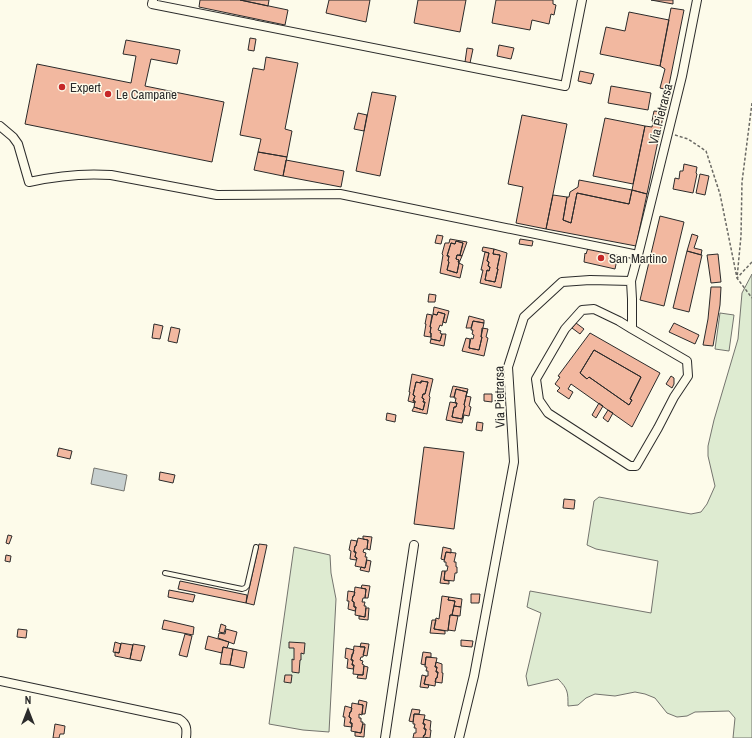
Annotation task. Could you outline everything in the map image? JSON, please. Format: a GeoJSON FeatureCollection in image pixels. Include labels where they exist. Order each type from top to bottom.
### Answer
{"type":"FeatureCollection","features":[{"type":"Feature","properties":{"kind":"street"},"geometry":{"type":"LineString","coordinates":[[153,0],[152,4],[565,86],[582,0]]}},
{"type":"Feature","properties":{"kind":"street","name":"Via Pietrarsa"},"geometry":{"type":"LineString","coordinates":[[459,738],[474,676],[514,462],[508,367],[524,317],[562,282],[590,280],[631,281],[682,76],[697,0]]}},
{"type":"Feature","properties":{"kind":"street"},"geometry":{"type":"LineString","coordinates":[[0,126],[13,137],[18,144],[29,182],[77,174],[94,174],[111,175],[217,195],[340,194],[638,255]]}},
{"type":"Feature","properties":{"kind":"street"},"geometry":{"type":"LineString","coordinates":[[631,281],[632,329]]}},
{"type":"Feature","properties":{"kind":"street"},"geometry":{"type":"LineString","coordinates":[[594,309],[632,329],[687,361],[688,376],[674,397],[636,466],[630,466],[548,413],[539,400],[536,379],[565,329],[582,310],[594,309]]}},
{"type":"Feature","properties":{"kind":"street"},"geometry":{"type":"LineString","coordinates":[[385,738],[414,545]]}},
{"type":"Feature","properties":{"kind":"street"},"geometry":{"type":"LineString","coordinates":[[0,680],[179,718],[186,725],[186,738]]}},
{"type":"Feature","properties":{"kind":"lane"},"geometry":{"type":"LineString","coordinates":[[165,573],[242,589],[246,588],[256,547]]}},
{"type":"Feature","properties":{"kind":"path"},"geometry":{"type":"LineString","coordinates":[[737,278],[741,236],[742,182],[752,103]]}},
{"type":"Feature","properties":{"kind":"path"},"geometry":{"type":"LineString","coordinates":[[668,133],[688,139],[706,151],[720,194],[737,278],[752,298]]}},
{"type":"Feature","properties":{"kind":"path"},"geometry":{"type":"LineString","coordinates":[[737,278],[752,262]]}},
{"type":"Feature","properties":{"kind":"green space"},"geometry":{"type":"Polygon","coordinates":[[[752,274],[752,738],[733,738],[735,718],[729,711],[695,712],[687,716],[677,717],[667,713],[655,698],[635,692],[615,696],[595,694],[586,698],[578,705],[568,706],[567,691],[558,679],[528,686],[526,676],[541,613],[527,607],[530,591],[651,613],[658,561],[596,549],[587,545],[594,501],[599,497],[691,514],[701,512],[707,504],[715,486],[708,456],[708,446],[714,420],[738,339],[742,293],[752,274]]]}},
{"type":"Feature","properties":{"kind":"green space"},"geometry":{"type":"Polygon","coordinates":[[[720,313],[734,315],[729,351],[715,349],[720,313]]]}},
{"type":"Feature","properties":{"kind":"green space"},"geometry":{"type":"Polygon","coordinates":[[[294,547],[330,555],[331,573],[336,599],[329,732],[303,730],[269,724],[294,547]]]}},
{"type":"Feature","properties":{"kind":"shaded area"},"geometry":{"type":"Polygon","coordinates":[[[94,468],[127,475],[124,491],[91,484],[94,468]]]}},
{"type":"Feature","properties":{"kind":"building"},"geometry":{"type":"Polygon","coordinates":[[[200,0],[240,0],[288,10],[285,25],[199,7],[200,0]]]}},
{"type":"Feature","properties":{"kind":"building"},"geometry":{"type":"Polygon","coordinates":[[[240,0],[269,0],[268,6],[240,0]]]}},
{"type":"Feature","properties":{"kind":"building"},"geometry":{"type":"Polygon","coordinates":[[[329,0],[370,0],[366,22],[326,13],[329,0]]]}},
{"type":"Feature","properties":{"kind":"building"},"geometry":{"type":"Polygon","coordinates":[[[418,0],[466,0],[460,32],[414,23],[418,0]]]}},
{"type":"Feature","properties":{"kind":"building"},"geometry":{"type":"Polygon","coordinates":[[[496,0],[553,0],[553,4],[556,5],[554,15],[551,14],[549,24],[532,20],[530,30],[492,23],[496,0]]]}},
{"type":"Feature","properties":{"kind":"building"},"geometry":{"type":"Polygon","coordinates":[[[651,0],[673,0],[673,4],[651,0]]]}},
{"type":"Feature","properties":{"kind":"building"},"geometry":{"type":"Polygon","coordinates":[[[671,8],[684,10],[668,90],[660,88],[665,69],[660,66],[671,8]]]}},
{"type":"Feature","properties":{"kind":"building"},"geometry":{"type":"Polygon","coordinates":[[[629,12],[669,20],[660,66],[600,54],[606,27],[625,31],[629,12]]]}},
{"type":"Feature","properties":{"kind":"building"},"geometry":{"type":"Polygon","coordinates":[[[250,38],[256,39],[254,51],[248,50],[250,38]]]}},
{"type":"Feature","properties":{"kind":"building","name":"Le Campane"},"geometry":{"type":"Polygon","coordinates":[[[126,40],[180,50],[177,64],[151,59],[145,86],[224,102],[212,162],[25,124],[37,64],[131,83],[136,56],[123,54],[126,40]]]}},
{"type":"Feature","properties":{"kind":"building"},"geometry":{"type":"Polygon","coordinates":[[[499,45],[514,48],[511,59],[497,56],[499,45]]]}},
{"type":"Feature","properties":{"kind":"building"},"geometry":{"type":"Polygon","coordinates":[[[467,48],[473,49],[470,63],[465,62],[467,48]]]}},
{"type":"Feature","properties":{"kind":"building"},"geometry":{"type":"Polygon","coordinates":[[[266,57],[298,63],[285,129],[292,131],[287,157],[258,152],[261,139],[240,135],[253,68],[264,70],[266,57]]]}},
{"type":"Feature","properties":{"kind":"building"},"geometry":{"type":"Polygon","coordinates":[[[580,71],[594,74],[591,84],[578,81],[580,71]]]}},
{"type":"Feature","properties":{"kind":"building"},"geometry":{"type":"Polygon","coordinates":[[[611,86],[651,93],[648,110],[608,103],[611,86]]]}},
{"type":"Feature","properties":{"kind":"building"},"geometry":{"type":"Polygon","coordinates":[[[372,92],[396,96],[380,176],[356,171],[372,92]]]}},
{"type":"Feature","properties":{"kind":"building"},"geometry":{"type":"Polygon","coordinates":[[[654,111],[664,112],[647,194],[632,190],[645,126],[652,127],[654,111]]]}},
{"type":"Feature","properties":{"kind":"building"},"geometry":{"type":"Polygon","coordinates":[[[358,113],[367,115],[364,131],[354,129],[358,113]]]}},
{"type":"Feature","properties":{"kind":"building"},"geometry":{"type":"Polygon","coordinates":[[[522,115],[567,124],[546,229],[516,223],[523,187],[508,184],[522,115]]]}},
{"type":"Feature","properties":{"kind":"building"},"geometry":{"type":"Polygon","coordinates":[[[605,118],[645,126],[633,184],[593,176],[605,118]]]}},
{"type":"Feature","properties":{"kind":"building"},"geometry":{"type":"Polygon","coordinates":[[[258,152],[287,157],[283,176],[254,170],[258,152]]]}},
{"type":"Feature","properties":{"kind":"building"},"geometry":{"type":"Polygon","coordinates":[[[286,160],[344,171],[341,187],[283,176],[286,160]]]}},
{"type":"Feature","properties":{"kind":"building"},"geometry":{"type":"Polygon","coordinates":[[[684,164],[697,167],[693,193],[673,189],[675,178],[679,179],[680,171],[683,171],[684,164]]]}},
{"type":"Feature","properties":{"kind":"building"},"geometry":{"type":"Polygon","coordinates":[[[700,174],[709,176],[705,195],[696,193],[700,174]]]}},
{"type":"Feature","properties":{"kind":"building"},"geometry":{"type":"Polygon","coordinates":[[[579,180],[632,190],[629,204],[577,193],[571,223],[563,220],[567,197],[569,197],[570,192],[578,187],[579,180]]]}},
{"type":"Feature","properties":{"kind":"building"},"geometry":{"type":"Polygon","coordinates":[[[632,190],[647,194],[636,246],[546,229],[553,195],[567,197],[563,220],[571,223],[577,193],[629,204],[632,190]]]}},
{"type":"Feature","properties":{"kind":"building"},"geometry":{"type":"Polygon","coordinates":[[[660,216],[684,222],[664,306],[640,300],[660,216]]]}},
{"type":"Feature","properties":{"kind":"building"},"geometry":{"type":"Polygon","coordinates":[[[692,234],[698,236],[694,248],[702,250],[701,255],[687,251],[692,234]]]}},
{"type":"Feature","properties":{"kind":"building"},"geometry":{"type":"Polygon","coordinates":[[[437,235],[443,236],[441,244],[435,243],[437,235]]]}},
{"type":"Feature","properties":{"kind":"building"},"geometry":{"type":"Polygon","coordinates":[[[450,239],[467,242],[462,256],[460,255],[463,243],[456,241],[455,244],[451,243],[447,256],[449,256],[449,262],[447,270],[457,273],[459,263],[463,265],[460,278],[440,273],[445,243],[449,243],[450,239]]]}},
{"type":"Feature","properties":{"kind":"building"},"geometry":{"type":"Polygon","coordinates":[[[520,239],[533,241],[532,246],[519,244],[520,239]]]}},
{"type":"Feature","properties":{"kind":"building"},"geometry":{"type":"Polygon","coordinates":[[[456,241],[463,243],[460,255],[457,255],[456,259],[459,260],[457,273],[447,270],[449,256],[447,256],[451,243],[455,244],[456,241]]]}},
{"type":"Feature","properties":{"kind":"building"},"geometry":{"type":"Polygon","coordinates":[[[483,247],[494,249],[493,254],[500,255],[495,282],[485,280],[487,270],[489,271],[490,267],[488,266],[489,262],[487,261],[489,253],[482,251],[483,247]]]}},
{"type":"Feature","properties":{"kind":"building","name":"San Martino"},"geometry":{"type":"Polygon","coordinates":[[[588,248],[618,255],[615,269],[584,262],[585,253],[586,254],[588,248]]]}},
{"type":"Feature","properties":{"kind":"building"},"geometry":{"type":"Polygon","coordinates":[[[494,249],[507,253],[501,288],[480,283],[485,252],[489,253],[487,261],[489,262],[488,266],[490,267],[489,271],[487,270],[485,280],[495,282],[500,255],[493,254],[494,249]]]}},
{"type":"Feature","properties":{"kind":"building"},"geometry":{"type":"Polygon","coordinates":[[[687,251],[702,255],[689,312],[673,308],[687,251]]]}},
{"type":"Feature","properties":{"kind":"building"},"geometry":{"type":"Polygon","coordinates":[[[718,254],[721,282],[711,283],[707,255],[718,254]]]}},
{"type":"Feature","properties":{"kind":"building"},"geometry":{"type":"Polygon","coordinates":[[[457,255],[462,256],[459,263],[459,260],[456,259],[457,255]]]}},
{"type":"Feature","properties":{"kind":"building"},"geometry":{"type":"Polygon","coordinates":[[[711,287],[721,287],[720,305],[713,346],[703,345],[708,319],[711,287]]]}},
{"type":"Feature","properties":{"kind":"building"},"geometry":{"type":"Polygon","coordinates":[[[429,294],[436,295],[435,302],[428,302],[429,294]]]}},
{"type":"Feature","properties":{"kind":"building"},"geometry":{"type":"Polygon","coordinates":[[[434,307],[449,311],[446,323],[443,322],[445,314],[438,312],[437,315],[433,314],[434,307]]]}},
{"type":"Feature","properties":{"kind":"building"},"geometry":{"type":"Polygon","coordinates":[[[438,312],[445,314],[442,326],[440,325],[438,330],[441,331],[440,333],[442,334],[440,341],[431,339],[430,333],[433,314],[437,315],[438,312]]]}},
{"type":"Feature","properties":{"kind":"building"},"geometry":{"type":"Polygon","coordinates":[[[427,314],[432,315],[430,327],[431,337],[424,336],[427,314]]]}},
{"type":"Feature","properties":{"kind":"building"},"geometry":{"type":"Polygon","coordinates":[[[469,316],[484,320],[484,323],[473,321],[471,328],[466,328],[469,316]]]}},
{"type":"Feature","properties":{"kind":"building"},"geometry":{"type":"Polygon","coordinates":[[[473,321],[484,323],[479,350],[469,348],[471,338],[473,339],[474,335],[472,334],[473,330],[471,330],[473,321]]]}},
{"type":"Feature","properties":{"kind":"building"},"geometry":{"type":"Polygon","coordinates":[[[576,323],[584,329],[580,334],[572,328],[576,323]]]}},
{"type":"Feature","properties":{"kind":"building"},"geometry":{"type":"Polygon","coordinates":[[[674,323],[699,335],[695,344],[669,332],[674,323]]]}},
{"type":"Feature","properties":{"kind":"building"},"geometry":{"type":"Polygon","coordinates":[[[154,324],[163,326],[160,339],[152,338],[154,324]]]}},
{"type":"Feature","properties":{"kind":"building"},"geometry":{"type":"Polygon","coordinates":[[[171,327],[180,329],[177,343],[168,341],[171,327]]]}},
{"type":"Feature","properties":{"kind":"building"},"geometry":{"type":"Polygon","coordinates":[[[482,328],[488,329],[486,337],[488,338],[484,356],[462,351],[466,338],[470,339],[469,348],[479,350],[482,337],[482,328]]]}},
{"type":"Feature","properties":{"kind":"building"},"geometry":{"type":"Polygon","coordinates":[[[590,333],[660,373],[632,427],[571,384],[568,389],[573,392],[569,399],[557,391],[560,388],[555,384],[560,377],[558,376],[590,333]],[[594,350],[580,373],[587,379],[589,377],[629,405],[632,400],[630,399],[641,377],[594,350]]]}},
{"type":"Feature","properties":{"kind":"building"},"geometry":{"type":"Polygon","coordinates":[[[442,334],[446,334],[444,346],[430,343],[431,339],[440,341],[442,334]]]}},
{"type":"Feature","properties":{"kind":"building"},"geometry":{"type":"Polygon","coordinates":[[[594,350],[641,377],[630,399],[632,400],[629,405],[589,377],[587,379],[580,373],[594,350]]]}},
{"type":"Feature","properties":{"kind":"building"},"geometry":{"type":"Polygon","coordinates":[[[412,374],[433,379],[427,414],[412,411],[414,407],[423,410],[425,402],[423,402],[424,399],[422,398],[423,394],[425,394],[428,382],[416,382],[413,395],[415,396],[413,401],[415,401],[415,403],[408,401],[412,374]]]}},
{"type":"Feature","properties":{"kind":"building"},"geometry":{"type":"Polygon","coordinates":[[[671,376],[674,378],[672,388],[666,384],[671,376]]]}},
{"type":"Feature","properties":{"kind":"building"},"geometry":{"type":"Polygon","coordinates":[[[421,381],[428,382],[425,394],[423,394],[422,398],[424,399],[423,402],[425,402],[423,410],[414,407],[415,401],[413,401],[416,382],[421,383],[421,381]]]}},
{"type":"Feature","properties":{"kind":"building"},"geometry":{"type":"Polygon","coordinates":[[[453,386],[468,389],[467,392],[456,389],[454,397],[450,397],[453,386]]]}},
{"type":"Feature","properties":{"kind":"building"},"geometry":{"type":"Polygon","coordinates":[[[456,389],[467,392],[462,419],[452,417],[454,407],[456,407],[457,403],[455,403],[456,398],[454,398],[456,389]]]}},
{"type":"Feature","properties":{"kind":"building"},"geometry":{"type":"Polygon","coordinates":[[[484,394],[492,394],[492,402],[484,401],[484,394]]]}},
{"type":"Feature","properties":{"kind":"building"},"geometry":{"type":"Polygon","coordinates":[[[466,396],[471,397],[469,416],[464,415],[462,423],[446,420],[450,402],[457,403],[456,407],[454,407],[452,417],[462,419],[466,396]]]}},
{"type":"Feature","properties":{"kind":"building"},"geometry":{"type":"Polygon","coordinates":[[[599,403],[603,406],[596,418],[592,415],[599,403]]]}},
{"type":"Feature","properties":{"kind":"building"},"geometry":{"type":"Polygon","coordinates":[[[608,410],[613,413],[608,422],[603,418],[608,410]]]}},
{"type":"Feature","properties":{"kind":"building"},"geometry":{"type":"Polygon","coordinates":[[[387,413],[396,415],[395,422],[386,420],[387,413]]]}},
{"type":"Feature","properties":{"kind":"building"},"geometry":{"type":"Polygon","coordinates":[[[477,422],[483,423],[482,431],[476,430],[477,422]]]}},
{"type":"Feature","properties":{"kind":"building"},"geometry":{"type":"Polygon","coordinates":[[[424,447],[464,452],[454,529],[414,524],[424,447]]]}},
{"type":"Feature","properties":{"kind":"building"},"geometry":{"type":"Polygon","coordinates":[[[59,448],[72,451],[70,459],[57,456],[59,448]]]}},
{"type":"Feature","properties":{"kind":"building"},"geometry":{"type":"Polygon","coordinates":[[[160,472],[175,475],[173,483],[159,480],[160,472]]]}},
{"type":"Feature","properties":{"kind":"building"},"geometry":{"type":"Polygon","coordinates":[[[564,499],[575,500],[574,509],[563,508],[564,499]]]}},
{"type":"Feature","properties":{"kind":"building"},"geometry":{"type":"Polygon","coordinates":[[[8,535],[12,536],[9,544],[6,543],[8,535]]]}},
{"type":"Feature","properties":{"kind":"building"},"geometry":{"type":"Polygon","coordinates":[[[363,536],[372,537],[370,550],[367,549],[368,540],[363,539],[363,536]]]}},
{"type":"Feature","properties":{"kind":"building"},"geometry":{"type":"Polygon","coordinates":[[[358,538],[368,540],[367,549],[364,549],[363,552],[366,553],[365,557],[367,557],[365,568],[355,566],[357,558],[355,557],[356,552],[354,552],[358,538]]]}},
{"type":"Feature","properties":{"kind":"building"},"geometry":{"type":"Polygon","coordinates":[[[351,540],[357,541],[354,552],[356,552],[356,560],[350,559],[351,551],[349,550],[351,540]]]}},
{"type":"Feature","properties":{"kind":"building"},"geometry":{"type":"Polygon","coordinates":[[[259,544],[267,545],[254,605],[246,603],[259,544]]]}},
{"type":"Feature","properties":{"kind":"building"},"geometry":{"type":"Polygon","coordinates":[[[443,547],[451,549],[451,553],[446,552],[444,560],[441,559],[443,547]]]}},
{"type":"Feature","properties":{"kind":"building"},"geometry":{"type":"Polygon","coordinates":[[[446,552],[456,553],[454,562],[456,562],[457,573],[455,573],[454,581],[444,580],[445,571],[447,571],[448,566],[446,566],[446,562],[444,562],[446,552]]]}},
{"type":"Feature","properties":{"kind":"building"},"geometry":{"type":"Polygon","coordinates":[[[6,555],[11,556],[10,562],[5,561],[6,555]]]}},
{"type":"Feature","properties":{"kind":"building"},"geometry":{"type":"Polygon","coordinates":[[[367,560],[371,561],[369,572],[360,570],[361,567],[365,568],[367,560]]]}},
{"type":"Feature","properties":{"kind":"building"},"geometry":{"type":"Polygon","coordinates":[[[442,571],[445,571],[444,580],[449,581],[449,584],[440,583],[442,571]]]}},
{"type":"Feature","properties":{"kind":"building"},"geometry":{"type":"Polygon","coordinates":[[[180,581],[247,595],[246,603],[178,589],[180,581]]]}},
{"type":"Feature","properties":{"kind":"building"},"geometry":{"type":"Polygon","coordinates":[[[362,585],[370,586],[368,598],[365,598],[366,589],[361,588],[362,585]]]}},
{"type":"Feature","properties":{"kind":"building"},"geometry":{"type":"Polygon","coordinates":[[[355,587],[366,589],[365,598],[363,598],[362,602],[365,602],[364,606],[366,606],[365,617],[355,615],[356,607],[354,607],[354,602],[352,601],[355,587]]]}},
{"type":"Feature","properties":{"kind":"building"},"geometry":{"type":"Polygon","coordinates":[[[169,590],[195,595],[193,602],[168,597],[169,590]]]}},
{"type":"Feature","properties":{"kind":"building"},"geometry":{"type":"Polygon","coordinates":[[[348,591],[355,592],[352,601],[354,602],[354,607],[356,607],[355,611],[348,609],[348,591]]]}},
{"type":"Feature","properties":{"kind":"building"},"geometry":{"type":"Polygon","coordinates":[[[471,594],[480,594],[479,603],[471,603],[471,594]]]}},
{"type":"Feature","properties":{"kind":"building"},"geometry":{"type":"Polygon","coordinates":[[[442,596],[449,597],[448,600],[455,601],[452,615],[450,615],[448,631],[434,629],[436,618],[439,619],[442,596]]]}},
{"type":"Feature","properties":{"kind":"building"},"geometry":{"type":"Polygon","coordinates":[[[449,597],[462,599],[461,607],[454,606],[455,601],[448,600],[449,597]]]}},
{"type":"Feature","properties":{"kind":"building"},"geometry":{"type":"Polygon","coordinates":[[[454,606],[461,607],[460,616],[452,615],[454,606]]]}},
{"type":"Feature","properties":{"kind":"building"},"geometry":{"type":"Polygon","coordinates":[[[366,608],[369,608],[368,620],[359,619],[359,616],[365,617],[366,608]]]}},
{"type":"Feature","properties":{"kind":"building"},"geometry":{"type":"Polygon","coordinates":[[[450,615],[458,616],[455,631],[448,630],[450,615]]]}},
{"type":"Feature","properties":{"kind":"building"},"geometry":{"type":"Polygon","coordinates":[[[164,620],[194,627],[193,635],[162,629],[164,620]]]}},
{"type":"Feature","properties":{"kind":"building"},"geometry":{"type":"Polygon","coordinates":[[[432,620],[436,620],[434,629],[445,631],[445,634],[430,633],[432,620]]]}},
{"type":"Feature","properties":{"kind":"building"},"geometry":{"type":"Polygon","coordinates":[[[221,624],[226,626],[224,633],[219,632],[221,624]]]}},
{"type":"Feature","properties":{"kind":"building"},"geometry":{"type":"Polygon","coordinates":[[[18,629],[27,630],[26,638],[17,637],[18,629]]]}},
{"type":"Feature","properties":{"kind":"building"},"geometry":{"type":"Polygon","coordinates":[[[226,629],[237,632],[234,644],[218,638],[219,633],[225,634],[226,629]]]}},
{"type":"Feature","properties":{"kind":"building"},"geometry":{"type":"Polygon","coordinates":[[[185,634],[192,636],[187,657],[179,655],[185,634]]]}},
{"type":"Feature","properties":{"kind":"building"},"geometry":{"type":"Polygon","coordinates":[[[208,636],[229,642],[227,648],[223,647],[222,653],[205,649],[208,636]]]}},
{"type":"Feature","properties":{"kind":"building"},"geometry":{"type":"Polygon","coordinates":[[[461,640],[473,641],[472,647],[461,646],[461,640]]]}},
{"type":"Feature","properties":{"kind":"building"},"geometry":{"type":"Polygon","coordinates":[[[115,642],[121,644],[119,653],[113,652],[115,642]]]}},
{"type":"Feature","properties":{"kind":"building"},"geometry":{"type":"Polygon","coordinates":[[[289,642],[305,643],[304,654],[301,653],[299,673],[292,672],[294,648],[289,648],[289,642]]]}},
{"type":"Feature","properties":{"kind":"building"},"geometry":{"type":"Polygon","coordinates":[[[121,643],[133,645],[130,659],[115,656],[115,652],[119,653],[121,643]]]}},
{"type":"Feature","properties":{"kind":"building"},"geometry":{"type":"Polygon","coordinates":[[[361,643],[369,644],[367,656],[363,655],[365,647],[360,647],[361,643]]]}},
{"type":"Feature","properties":{"kind":"building"},"geometry":{"type":"Polygon","coordinates":[[[133,644],[145,646],[141,661],[130,659],[133,644]]]}},
{"type":"Feature","properties":{"kind":"building"},"geometry":{"type":"Polygon","coordinates":[[[354,646],[365,647],[363,657],[361,657],[360,660],[363,661],[362,664],[364,665],[363,675],[353,674],[354,665],[352,665],[353,660],[351,660],[354,646]]]}},
{"type":"Feature","properties":{"kind":"building"},"geometry":{"type":"Polygon","coordinates":[[[223,647],[233,649],[230,665],[220,664],[223,647]]]}},
{"type":"Feature","properties":{"kind":"building"},"geometry":{"type":"Polygon","coordinates":[[[346,648],[354,650],[351,660],[353,660],[353,669],[347,668],[348,659],[345,658],[346,648]]]}},
{"type":"Feature","properties":{"kind":"building"},"geometry":{"type":"Polygon","coordinates":[[[233,649],[247,652],[244,668],[230,665],[233,649]]]}},
{"type":"Feature","properties":{"kind":"building"},"geometry":{"type":"Polygon","coordinates":[[[423,652],[431,653],[431,657],[426,657],[425,665],[421,664],[423,652]]]}},
{"type":"Feature","properties":{"kind":"building"},"geometry":{"type":"Polygon","coordinates":[[[426,657],[437,658],[435,667],[437,667],[436,672],[438,672],[435,686],[424,684],[426,676],[428,676],[428,671],[426,671],[427,667],[425,667],[426,657]]]}},
{"type":"Feature","properties":{"kind":"building"},"geometry":{"type":"Polygon","coordinates":[[[436,662],[442,664],[442,683],[435,682],[438,672],[436,672],[437,667],[435,667],[436,662]]]}},
{"type":"Feature","properties":{"kind":"building"},"geometry":{"type":"Polygon","coordinates":[[[364,666],[368,667],[366,679],[357,678],[358,675],[363,675],[364,666]]]}},
{"type":"Feature","properties":{"kind":"building"},"geometry":{"type":"Polygon","coordinates":[[[285,675],[292,675],[291,683],[284,682],[285,675]]]}},
{"type":"Feature","properties":{"kind":"building"},"geometry":{"type":"Polygon","coordinates":[[[422,675],[426,676],[424,684],[429,685],[428,688],[420,687],[422,675]]]}},
{"type":"Feature","properties":{"kind":"building"},"geometry":{"type":"Polygon","coordinates":[[[359,700],[367,702],[365,714],[362,714],[363,705],[358,704],[359,700]]]}},
{"type":"Feature","properties":{"kind":"building"},"geometry":{"type":"Polygon","coordinates":[[[352,703],[363,705],[362,715],[359,714],[361,722],[363,722],[361,733],[351,731],[352,723],[350,723],[351,718],[349,717],[352,703]]]}},
{"type":"Feature","properties":{"kind":"building"},"geometry":{"type":"Polygon","coordinates":[[[345,706],[352,708],[349,717],[351,718],[350,723],[352,723],[352,727],[344,726],[345,717],[343,717],[345,706]]]}},
{"type":"Feature","properties":{"kind":"building"},"geometry":{"type":"Polygon","coordinates":[[[412,709],[420,710],[419,714],[414,714],[413,722],[409,721],[412,709]]]}},
{"type":"Feature","properties":{"kind":"building"},"geometry":{"type":"Polygon","coordinates":[[[414,714],[425,715],[423,724],[425,724],[424,729],[426,729],[423,738],[413,738],[414,733],[416,733],[416,728],[414,728],[415,724],[413,724],[414,714]]]}},
{"type":"Feature","properties":{"kind":"building"},"geometry":{"type":"Polygon","coordinates":[[[424,719],[431,721],[430,738],[423,737],[426,729],[424,729],[425,724],[423,724],[424,719]]]}},
{"type":"Feature","properties":{"kind":"building"},"geometry":{"type":"Polygon","coordinates":[[[55,724],[65,726],[64,734],[60,734],[59,738],[53,738],[55,724]]]}},
{"type":"Feature","properties":{"kind":"building"},"geometry":{"type":"Polygon","coordinates":[[[363,724],[365,724],[364,737],[355,736],[355,732],[361,733],[363,724]]]}},
{"type":"Feature","properties":{"kind":"place","name":"Expert"},"geometry":{"type":"Point","coordinates":[62,87]}},
{"type":"Feature","properties":{"kind":"place","name":"Le Campane"},"geometry":{"type":"Point","coordinates":[108,94]}},
{"type":"Feature","properties":{"kind":"place","name":"San Martino"},"geometry":{"type":"Point","coordinates":[601,258]}}]}
